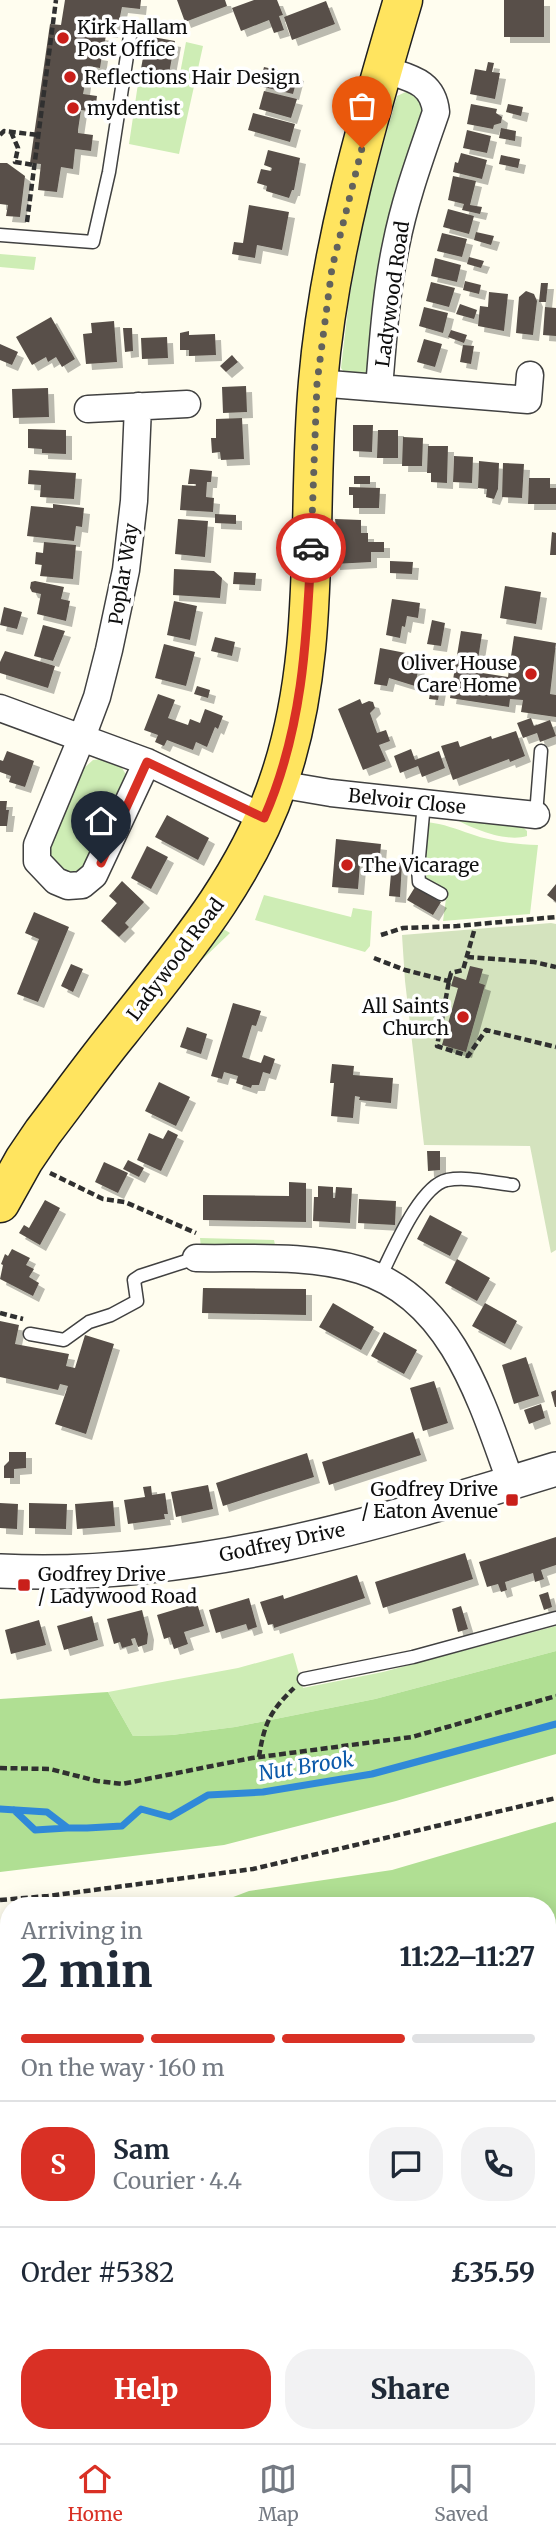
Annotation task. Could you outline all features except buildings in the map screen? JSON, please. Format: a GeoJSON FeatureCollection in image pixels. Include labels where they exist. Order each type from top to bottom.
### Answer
{"type":"FeatureCollection","features":[{"type":"Feature","properties":{"kind":"main road","name":"Ladywood Road"},"geometry":{"type":"LineString","coordinates":[[0,1203],[43,1132],[212,913],[236,873],[271,801],[292,737],[307,642],[317,383],[332,268],[403,0]]}},
{"type":"Feature","properties":{"kind":"street","name":"Ladywood Road"},"geometry":{"type":"LineString","coordinates":[[379,388],[387,300],[396,245],[405,204],[436,112],[435,100],[422,84],[383,69]]}},
{"type":"Feature","properties":{"kind":"street"},"geometry":{"type":"LineString","coordinates":[[317,383],[528,400],[530,375]]}},
{"type":"Feature","properties":{"kind":"street"},"geometry":{"type":"LineString","coordinates":[[88,409],[187,404]]}},
{"type":"Feature","properties":{"kind":"street","name":"Poplar Way"},"geometry":{"type":"LineString","coordinates":[[138,407],[134,501],[126,570],[97,697],[37,845],[37,861],[48,875],[68,886],[82,885],[94,875],[147,762]]}},
{"type":"Feature","properties":{"kind":"street","name":"Belvoir Close"},"geometry":{"type":"LineString","coordinates":[[0,708],[147,762],[271,801],[331,793],[537,815]]}},
{"type":"Feature","properties":{"kind":"street"},"geometry":{"type":"LineString","coordinates":[[198,1247],[361,1270],[405,1295],[431,1318],[455,1348],[471,1379],[512,1483]]}},
{"type":"Feature","properties":{"kind":"street","name":"Godfrey Drive"},"geometry":{"type":"LineString","coordinates":[[0,1571],[132,1568],[208,1557],[402,1516],[556,1469]]}},
{"type":"Feature","properties":{"kind":"lane"},"geometry":{"type":"LineString","coordinates":[[0,235],[93,242],[109,172],[131,30]]}},
{"type":"Feature","properties":{"kind":"lane"},"geometry":{"type":"LineString","coordinates":[[537,815],[541,751]]}},
{"type":"Feature","properties":{"kind":"lane"},"geometry":{"type":"LineString","coordinates":[[424,803],[419,882],[441,894]]}},
{"type":"Feature","properties":{"kind":"lane"},"geometry":{"type":"LineString","coordinates":[[379,1279],[419,1203],[434,1187],[444,1180],[464,1179],[513,1185]]}},
{"type":"Feature","properties":{"kind":"lane"},"geometry":{"type":"LineString","coordinates":[[30,1334],[64,1340],[89,1322],[111,1315],[137,1301],[134,1280],[198,1247]]}},
{"type":"Feature","properties":{"kind":"lane"},"geometry":{"type":"LineString","coordinates":[[304,1679],[413,1657],[556,1618]]}},
{"type":"Feature","properties":{"kind":"path"},"geometry":{"type":"LineString","coordinates":[[28,216],[57,0]]}},
{"type":"Feature","properties":{"kind":"path"},"geometry":{"type":"LineString","coordinates":[[0,135],[4,131],[38,135]]}},
{"type":"Feature","properties":{"kind":"path"},"geometry":{"type":"LineString","coordinates":[[11,132],[18,148],[15,162],[34,165]]}},
{"type":"Feature","properties":{"kind":"path"},"geometry":{"type":"LineString","coordinates":[[381,935],[403,928],[556,917]]}},
{"type":"Feature","properties":{"kind":"path"},"geometry":{"type":"LineString","coordinates":[[474,931],[463,970],[452,973],[437,1046],[468,1056],[486,1030],[556,1047]]}},
{"type":"Feature","properties":{"kind":"path"},"geometry":{"type":"LineString","coordinates":[[467,957],[534,962],[556,967]]}},
{"type":"Feature","properties":{"kind":"path"},"geometry":{"type":"LineString","coordinates":[[374,958],[405,970],[450,981]]}},
{"type":"Feature","properties":{"kind":"path"},"geometry":{"type":"LineString","coordinates":[[58,1177],[103,1199],[125,1202],[198,1247]]}},
{"type":"Feature","properties":{"kind":"path"},"geometry":{"type":"LineString","coordinates":[[259,1757],[264,1727],[276,1705],[304,1679]]}},
{"type":"Feature","properties":{"kind":"path"},"geometry":{"type":"LineString","coordinates":[[0,1768],[50,1769],[97,1781],[122,1784],[259,1757],[412,1737],[556,1696]]}},
{"type":"Feature","properties":{"kind":"path"},"geometry":{"type":"LineString","coordinates":[[36,1897],[253,1869],[556,1798]]}},
{"type":"Feature","properties":{"kind":"green space"},"geometry":{"type":"Polygon","coordinates":[[[186,42],[203,46],[179,154],[129,144],[139,77],[178,84],[186,42]]]}},
{"type":"Feature","properties":{"kind":"green space"},"geometry":{"type":"Polygon","coordinates":[[[410,90],[425,107],[372,365],[367,373],[345,373],[341,368],[349,300],[366,206],[397,96],[410,90]]]}},
{"type":"Feature","properties":{"kind":"green space"},"geometry":{"type":"Polygon","coordinates":[[[0,254],[36,257],[34,270],[0,267],[0,254]]]}},
{"type":"Feature","properties":{"kind":"green space"},"geometry":{"type":"Polygon","coordinates":[[[103,759],[120,765],[127,776],[80,875],[57,872],[46,849],[82,770],[93,760],[103,759]]]}},
{"type":"Feature","properties":{"kind":"green space"},"geometry":{"type":"Polygon","coordinates":[[[450,816],[522,826],[527,831],[527,836],[498,836],[450,816]]]}},
{"type":"Feature","properties":{"kind":"green space"},"geometry":{"type":"Polygon","coordinates":[[[427,822],[496,841],[538,845],[530,914],[443,921],[447,891],[424,878],[427,822]]]}},
{"type":"Feature","properties":{"kind":"green space"},"geometry":{"type":"Polygon","coordinates":[[[264,895],[351,917],[353,908],[372,911],[370,946],[365,952],[255,920],[264,895]]]}},
{"type":"Feature","properties":{"kind":"green space"},"geometry":{"type":"Polygon","coordinates":[[[556,924],[556,1250],[551,1253],[530,1146],[424,1145],[402,935],[556,924]]]}},
{"type":"Feature","properties":{"kind":"green space"},"geometry":{"type":"Polygon","coordinates":[[[220,927],[230,933],[183,978],[220,927]]]}},
{"type":"Feature","properties":{"kind":"green space"},"geometry":{"type":"Polygon","coordinates":[[[200,1238],[274,1240],[276,1250],[201,1248],[200,1238]]]}},
{"type":"Feature","properties":{"kind":"green space"},"geometry":{"type":"Polygon","coordinates":[[[556,1626],[556,1651],[375,1699],[235,1727],[172,1735],[133,1736],[108,1692],[238,1668],[293,1653],[303,1688],[383,1672],[556,1626]]]}},
{"type":"Feature","properties":{"kind":"green space"},"geometry":{"type":"Polygon","coordinates":[[[556,1651],[556,1754],[396,1801],[224,1845],[0,1872],[0,1699],[108,1692],[133,1736],[172,1735],[235,1727],[375,1699],[556,1651]]]}},
{"type":"Feature","properties":{"kind":"green space"},"geometry":{"type":"Polygon","coordinates":[[[556,1822],[556,1897],[233,1897],[249,1891],[392,1870],[556,1822]]]}},
{"type":"Feature","properties":{"kind":"waterway","name":"Nut Brook"},"geometry":{"type":"LineString","coordinates":[[0,1809],[47,1812],[68,1828],[122,1826],[141,1809],[170,1817],[208,1795],[263,1792],[372,1774],[556,1724]]}},
{"type":"Feature","properties":{"kind":"waterway","name":"Nut Brook"},"geometry":{"type":"LineString","coordinates":[[14,1810],[35,1830],[67,1828]]}},
{"type":"Feature","properties":{"kind":"way so far"},"geometry":{"type":"LineString","coordinates":[[311,548],[317,383],[332,268],[362,148]]}},
{"type":"Feature","properties":{"kind":"place","name":"Kirk Hallam Post Office"},"geometry":{"type":"Point","coordinates":[63,38]}},
{"type":"Feature","properties":{"kind":"place","name":"Reflections Hair Design"},"geometry":{"type":"Point","coordinates":[70,77]}},
{"type":"Feature","properties":{"kind":"place","name":"mydentist"},"geometry":{"type":"Point","coordinates":[73,108]}},
{"type":"Feature","properties":{"kind":"place","name":"Oliver House Care Home"},"geometry":{"type":"Point","coordinates":[531,674]}},
{"type":"Feature","properties":{"kind":"place","name":"The Vicarage"},"geometry":{"type":"Point","coordinates":[347,865]}},
{"type":"Feature","properties":{"kind":"place","name":"All Saints Church"},"geometry":{"type":"Point","coordinates":[463,1017]}},
{"type":"Feature","properties":{"kind":"place","name":"Godfrey Drive / Eaton Avenue"},"geometry":{"type":"Point","coordinates":[512,1500]}},
{"type":"Feature","properties":{"kind":"place","name":"Godfrey Drive / Ladywood Road"},"geometry":{"type":"Point","coordinates":[24,1585]}},
{"type":"Feature","properties":{"kind":"route"},"geometry":{"type":"LineString","coordinates":[[101,863],[147,762],[264,818],[278,784],[292,737],[301,692],[307,642],[311,548]]}}]}
